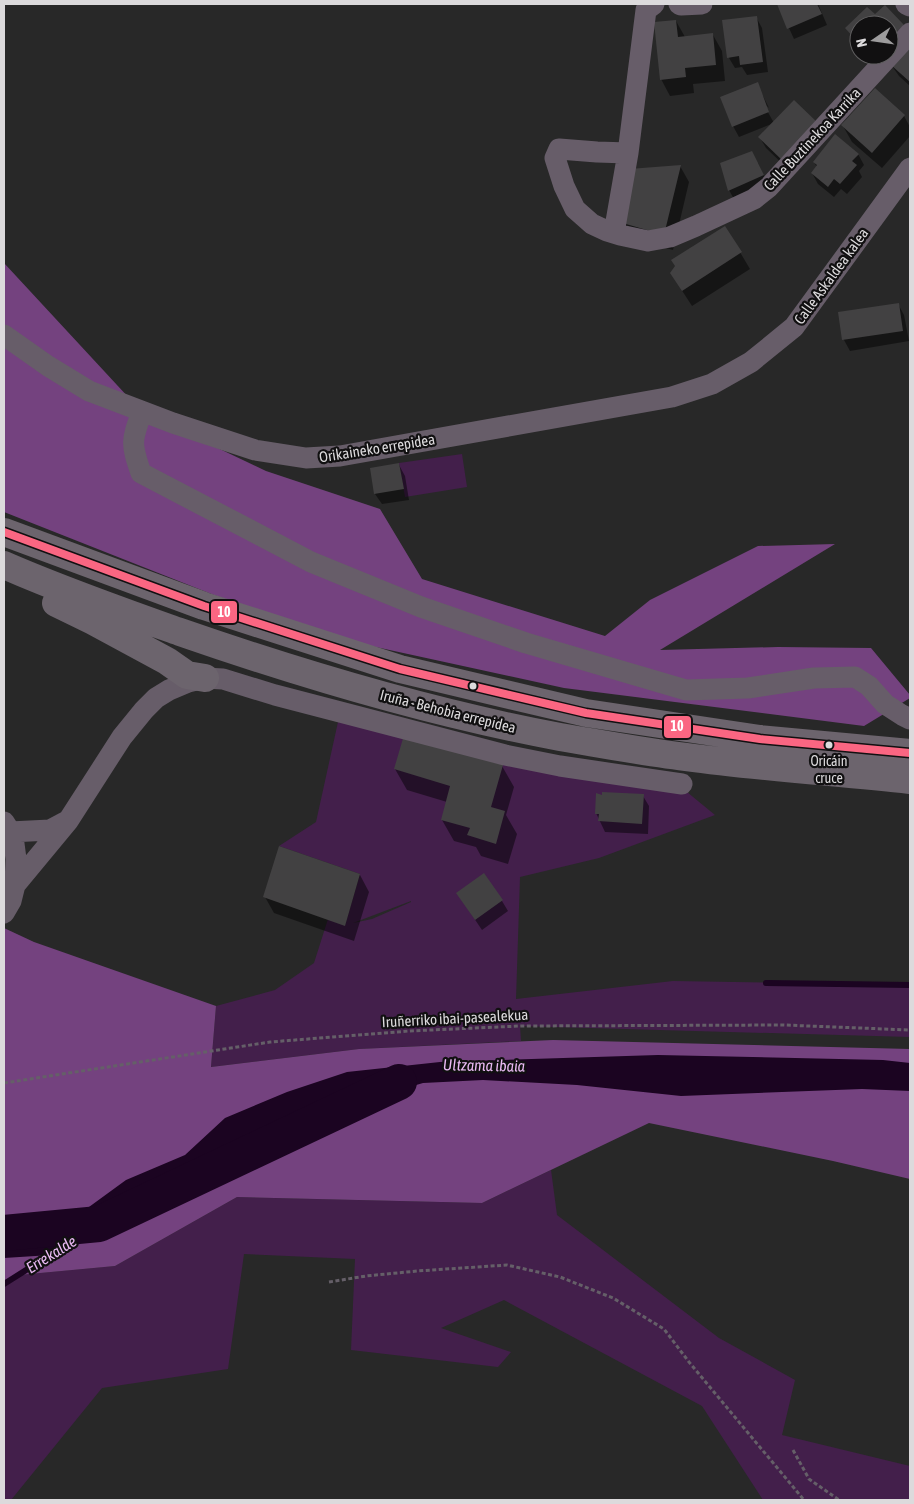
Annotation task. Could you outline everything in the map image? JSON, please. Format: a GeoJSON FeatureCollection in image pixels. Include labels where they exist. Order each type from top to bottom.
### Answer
{"type":"FeatureCollection","features":[{"type":"Feature","properties":{"kind":"highway","name":"Iruña - Behobia errepidea"},"geometry":{"type":"LineString","coordinates":[[4,532],[204,606],[400,669],[586,713],[760,739],[910,752]]}},
{"type":"Feature","properties":{"kind":"highway","name":"Iruña - Behobia errepidea"},"geometry":{"type":"LineString","coordinates":[[15,570],[214,644],[316,677],[484,720],[559,737],[685,757],[910,780]]}},
{"type":"Feature","properties":{"kind":"highway"},"geometry":{"type":"LineString","coordinates":[[15,570],[41,596],[93,620],[167,661],[187,675],[205,678]]}},
{"type":"Feature","properties":{"kind":"street"},"geometry":{"type":"LineString","coordinates":[[614,233],[628,153],[646,10],[654,4]]}},
{"type":"Feature","properties":{"kind":"street"},"geometry":{"type":"LineString","coordinates":[[679,4],[681,6],[702,4]]}},
{"type":"Feature","properties":{"kind":"street"},"geometry":{"type":"LineString","coordinates":[[906,4],[910,6]]}},
{"type":"Feature","properties":{"kind":"street","name":"Calle Buztinekoa Karrika"},"geometry":{"type":"LineString","coordinates":[[628,153],[559,149],[555,158],[564,186],[575,210],[592,224],[614,233],[648,240],[670,237],[754,199],[769,187],[910,33]]}},
{"type":"Feature","properties":{"kind":"street","name":"Calle Askaldea kalea"},"geometry":{"type":"LineString","coordinates":[[712,384],[751,362],[794,327],[900,193],[910,168]]}},
{"type":"Feature","properties":{"kind":"street","name":"Orikaineko errepidea"},"geometry":{"type":"LineString","coordinates":[[4,335],[48,366],[89,391],[142,412],[255,450],[306,458],[340,456],[672,397],[712,384]]}},
{"type":"Feature","properties":{"kind":"street"},"geometry":{"type":"LineString","coordinates":[[142,412],[133,435],[132,449],[142,473],[311,562],[421,607],[526,643],[686,690],[748,688],[814,678],[855,677],[869,686],[885,704],[910,719]]}},
{"type":"Feature","properties":{"kind":"street"},"geometry":{"type":"LineString","coordinates":[[15,885],[68,821],[122,736],[144,710],[156,698],[169,690],[188,682],[205,678],[224,679],[274,695],[505,755],[560,766],[682,784]]}},
{"type":"Feature","properties":{"kind":"street"},"geometry":{"type":"LineString","coordinates":[[7,827],[50,830],[68,821]]}},
{"type":"Feature","properties":{"kind":"street"},"geometry":{"type":"LineString","coordinates":[[4,912],[11,901],[15,885],[16,859],[13,836],[7,827]]}},
{"type":"Feature","properties":{"kind":"path","name":"Iruñerriko ibai-pasealekua"},"geometry":{"type":"LineString","coordinates":[[4,1083],[270,1042],[409,1030],[520,1026],[784,1025],[910,1030]]}},
{"type":"Feature","properties":{"kind":"path"},"geometry":{"type":"LineString","coordinates":[[329,1282],[417,1271],[507,1265],[560,1277],[613,1298],[664,1329],[689,1362],[804,1500]]}},
{"type":"Feature","properties":{"kind":"path"},"geometry":{"type":"LineString","coordinates":[[793,1450],[809,1479],[838,1500]]}},
{"type":"Feature","properties":{"kind":"shaded area"},"geometry":{"type":"Polygon","coordinates":[[[4,263],[142,412],[266,471],[380,509],[422,579],[605,636],[650,600],[758,546],[835,544],[660,650],[778,647],[871,648],[910,695],[910,698],[864,726],[564,688],[362,644],[214,595],[4,512],[4,263]]]}},
{"type":"Feature","properties":{"kind":"shaded area"},"geometry":{"type":"Polygon","coordinates":[[[462,454],[467,487],[405,497],[399,463],[462,454]]]}},
{"type":"Feature","properties":{"kind":"shaded area"},"geometry":{"type":"Polygon","coordinates":[[[338,722],[687,792],[715,815],[599,858],[520,877],[516,999],[673,981],[910,985],[910,1037],[520,1026],[521,1041],[359,1049],[211,1067],[216,1006],[275,990],[314,963],[328,919],[345,925],[360,874],[279,846],[316,822],[338,722]],[[411,901],[353,923],[372,919],[411,902],[411,901]]]}},
{"type":"Feature","properties":{"kind":"shaded area"},"geometry":{"type":"Polygon","coordinates":[[[4,928],[34,942],[216,1006],[211,1067],[359,1049],[553,1040],[910,1049],[910,1179],[649,1123],[482,1203],[237,1197],[115,1266],[19,1275],[4,1284],[4,928]]]}},
{"type":"Feature","properties":{"kind":"shaded area"},"geometry":{"type":"Polygon","coordinates":[[[551,1170],[557,1215],[719,1338],[795,1380],[782,1435],[910,1466],[910,1500],[763,1500],[702,1406],[504,1300],[441,1328],[511,1352],[498,1367],[351,1350],[355,1259],[244,1254],[228,1369],[102,1388],[11,1500],[4,1500],[4,1284],[18,1275],[115,1266],[237,1197],[482,1203],[551,1170]]]}},
{"type":"Feature","properties":{"kind":"water"},"geometry":{"type":"Polygon","coordinates":[[[658,1055],[883,1060],[910,1063],[910,1091],[862,1089],[681,1096],[577,1085],[483,1080],[423,1083],[355,1103],[99,1224],[51,1255],[4,1258],[4,1217],[78,1215],[126,1180],[185,1155],[225,1118],[287,1092],[347,1072],[440,1062],[658,1055]]]}},
{"type":"Feature","properties":{"kind":"building"},"geometry":{"type":"Polygon","coordinates":[[[777,4],[817,4],[822,14],[787,29],[777,4]]]}},
{"type":"Feature","properties":{"kind":"building"},"geometry":{"type":"Polygon","coordinates":[[[885,5],[894,15],[859,15],[867,7],[875,14],[885,5]]]}},
{"type":"Feature","properties":{"kind":"building"},"geometry":{"type":"Polygon","coordinates":[[[757,16],[763,62],[740,65],[739,56],[727,58],[722,20],[757,16]]]}},
{"type":"Feature","properties":{"kind":"building"},"geometry":{"type":"Polygon","coordinates":[[[676,20],[678,37],[713,33],[716,65],[685,68],[686,77],[660,80],[654,22],[676,20]]]}},
{"type":"Feature","properties":{"kind":"building"},"geometry":{"type":"Polygon","coordinates":[[[899,20],[904,25],[899,30],[899,20]]]}},
{"type":"Feature","properties":{"kind":"building"},"geometry":{"type":"Polygon","coordinates":[[[849,24],[849,32],[845,28],[849,24]]]}},
{"type":"Feature","properties":{"kind":"building"},"geometry":{"type":"Polygon","coordinates":[[[910,43],[910,82],[891,65],[899,65],[899,56],[910,43]]]}},
{"type":"Feature","properties":{"kind":"building"},"geometry":{"type":"Polygon","coordinates":[[[758,82],[769,112],[732,127],[720,97],[758,82]]]}},
{"type":"Feature","properties":{"kind":"building"},"geometry":{"type":"Polygon","coordinates":[[[875,88],[905,115],[872,153],[841,125],[875,88]]]}},
{"type":"Feature","properties":{"kind":"building"},"geometry":{"type":"Polygon","coordinates":[[[794,100],[819,124],[783,161],[758,137],[794,100]]]}},
{"type":"Feature","properties":{"kind":"building"},"geometry":{"type":"Polygon","coordinates":[[[835,134],[859,154],[852,161],[857,165],[840,184],[834,179],[828,187],[811,173],[817,165],[813,162],[835,134]]]}},
{"type":"Feature","properties":{"kind":"building"},"geometry":{"type":"Polygon","coordinates":[[[752,151],[764,175],[728,191],[720,163],[752,151]]]}},
{"type":"Feature","properties":{"kind":"building"},"geometry":{"type":"Polygon","coordinates":[[[681,165],[664,235],[619,222],[629,169],[681,165]]]}},
{"type":"Feature","properties":{"kind":"building"},"geometry":{"type":"Polygon","coordinates":[[[725,226],[742,252],[682,291],[670,273],[675,266],[671,260],[725,226]]]}},
{"type":"Feature","properties":{"kind":"building"},"geometry":{"type":"Polygon","coordinates":[[[899,303],[903,331],[842,340],[838,312],[899,303]]]}},
{"type":"Feature","properties":{"kind":"building"},"geometry":{"type":"Polygon","coordinates":[[[399,463],[404,489],[374,494],[370,468],[399,463]]]}},
{"type":"Feature","properties":{"kind":"building"},"geometry":{"type":"Polygon","coordinates":[[[404,735],[503,765],[491,807],[505,811],[496,844],[467,835],[470,828],[441,820],[450,786],[394,769],[404,735]]]}},
{"type":"Feature","properties":{"kind":"building"},"geometry":{"type":"Polygon","coordinates":[[[602,792],[644,794],[642,824],[598,821],[599,814],[595,814],[596,793],[602,795],[602,792]]]}},
{"type":"Feature","properties":{"kind":"building"},"geometry":{"type":"Polygon","coordinates":[[[279,846],[360,874],[345,926],[263,897],[279,846]]]}},
{"type":"Feature","properties":{"kind":"building"},"geometry":{"type":"Polygon","coordinates":[[[484,873],[503,900],[475,920],[456,893],[484,873]]]}},
{"type":"Feature","properties":{"kind":"waterway"},"geometry":{"type":"LineString","coordinates":[[766,983],[910,985]]}},
{"type":"Feature","properties":{"kind":"waterway","name":"Ultzama ibaia"},"geometry":{"type":"LineString","coordinates":[[4,1233],[99,1224],[399,1082]]}},
{"type":"Feature","properties":{"kind":"waterway","name":"Errekalde"},"geometry":{"type":"LineString","coordinates":[[4,1284],[99,1224]]}},
{"type":"Feature","properties":{"kind":"transit line","name":"10"},"geometry":{"type":"LineString","coordinates":[[4,532],[204,606],[400,669],[586,713],[760,739],[910,753]]}},
{"type":"Feature","properties":{"kind":"place","name":"Oricáin cruce"},"geometry":{"type":"Point","coordinates":[829,745]}}]}
